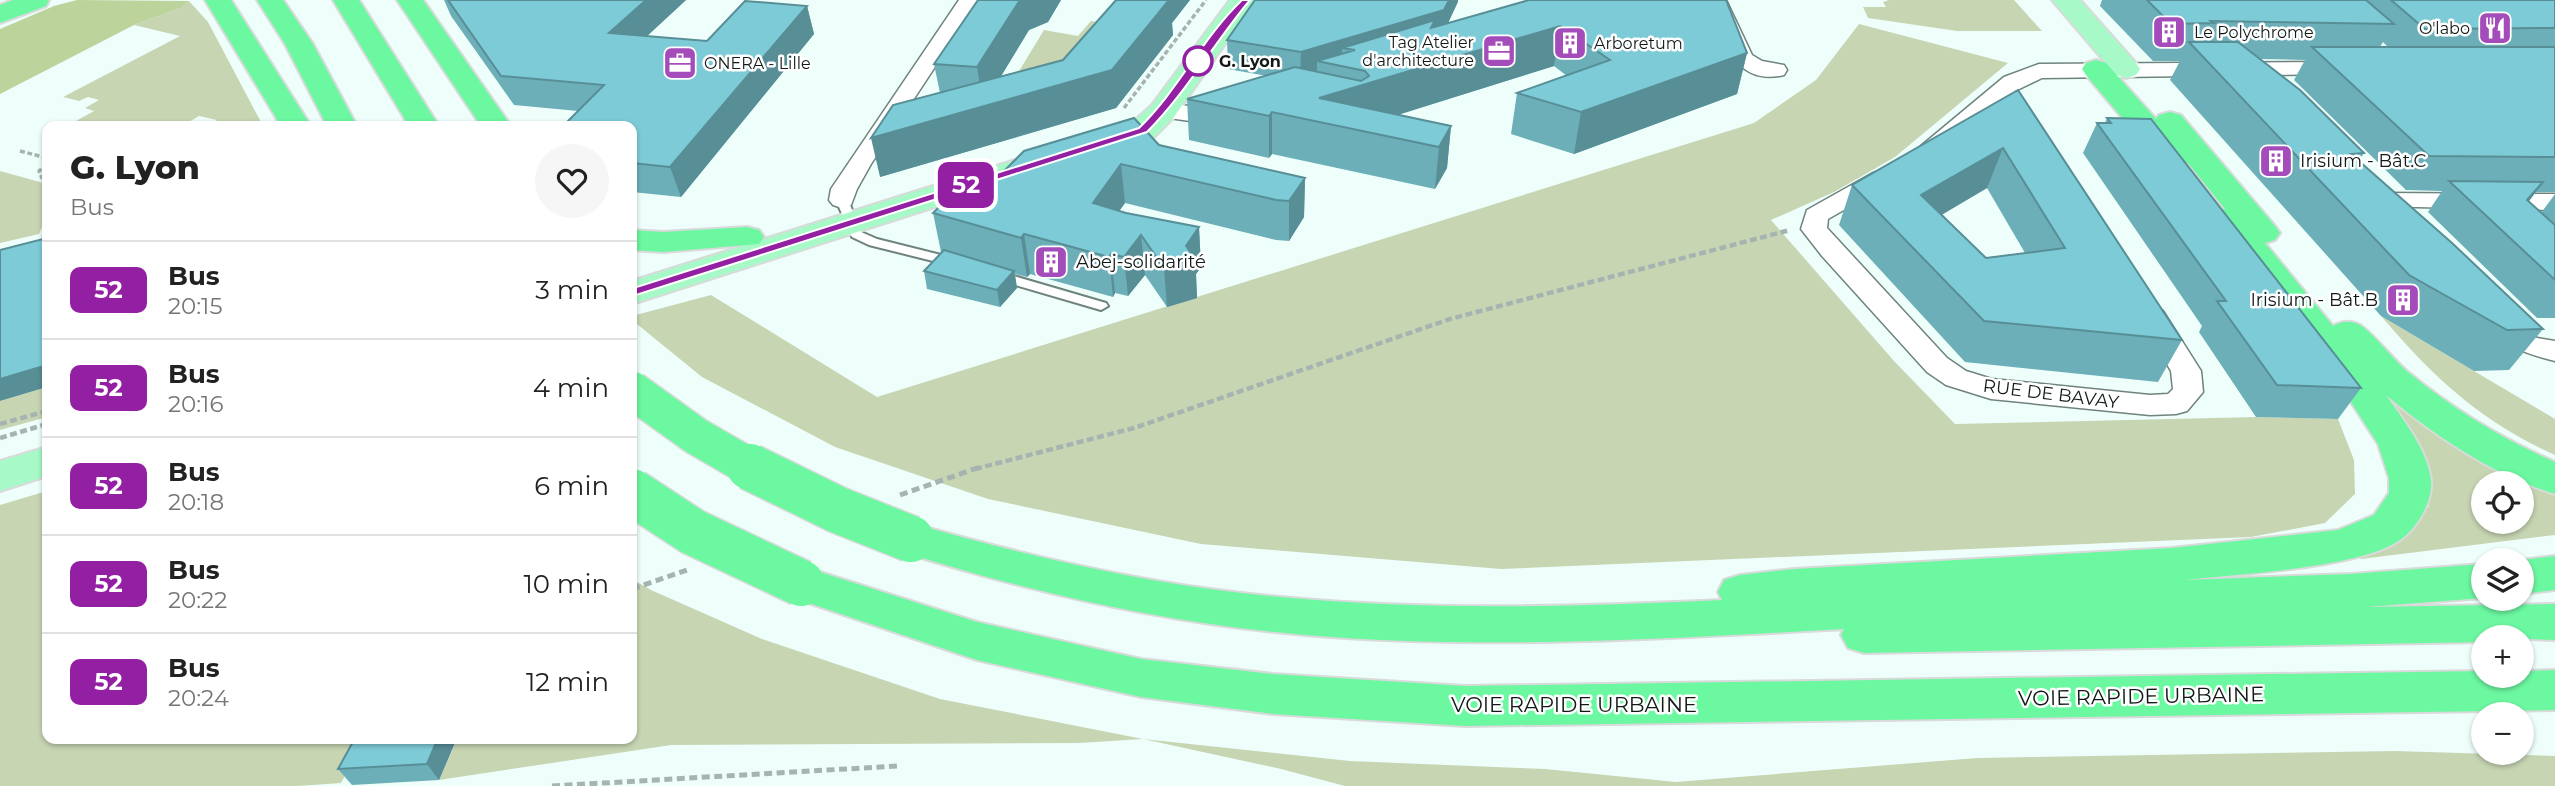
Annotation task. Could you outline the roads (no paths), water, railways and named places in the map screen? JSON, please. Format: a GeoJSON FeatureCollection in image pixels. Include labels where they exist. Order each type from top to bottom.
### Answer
{"type":"FeatureCollection","features":[{"type":"Feature","properties":{"kind":"highway"},"geometry":{"type":"LineString","coordinates":[[0,15],[36,0]]}},
{"type":"Feature","properties":{"kind":"highway"},"geometry":{"type":"LineString","coordinates":[[218,0],[293,121]]}},
{"type":"Feature","properties":{"kind":"highway"},"geometry":{"type":"LineString","coordinates":[[251,0],[299,44]]}},
{"type":"Feature","properties":{"kind":"highway"},"geometry":{"type":"LineString","coordinates":[[270,0],[299,44],[339,121]]}},
{"type":"Feature","properties":{"kind":"highway"},"geometry":{"type":"LineString","coordinates":[[284,0],[299,44]]}},
{"type":"Feature","properties":{"kind":"highway"},"geometry":{"type":"LineString","coordinates":[[346,0],[421,121]]}},
{"type":"Feature","properties":{"kind":"highway"},"geometry":{"type":"LineString","coordinates":[[410,0],[493,121]]}},
{"type":"Feature","properties":{"kind":"highway"},"geometry":{"type":"LineString","coordinates":[[2111,69],[2373,362],[2396,384],[2456,428],[2504,456],[2555,479]]}},
{"type":"Feature","properties":{"kind":"highway"},"geometry":{"type":"LineString","coordinates":[[1559,624],[1754,590],[2172,565],[2272,555],[2354,542],[2389,526],[2398,517],[2410,493],[2410,478],[2397,442],[2377,409],[2180,159],[2140,120],[2111,69]]}},
{"type":"Feature","properties":{"kind":"highway"},"geometry":{"type":"LineString","coordinates":[[637,240],[663,243],[747,237]]}},
{"type":"Feature","properties":{"kind":"highway"},"geometry":{"type":"LineString","coordinates":[[637,394],[679,424],[769,477],[834,509],[911,539],[1033,573],[1213,607],[1356,618],[1559,624],[1761,636],[2555,622]]}},
{"type":"Feature","properties":{"kind":"highway","name":"VOIE RAPIDE URBAINE"},"geometry":{"type":"LineString","coordinates":[[637,495],[705,538],[801,583],[977,641],[1141,678],[1273,694],[1451,705],[2555,690]]}},
{"type":"Feature","properties":{"kind":"highway"},"geometry":{"type":"LineString","coordinates":[[2534,576],[2555,573]]}},
{"type":"Feature","properties":{"kind":"highway"},"geometry":{"type":"LineString","coordinates":[[1559,624],[2060,601],[2279,594],[2471,582]]}},
{"type":"Feature","properties":{"kind":"main road"},"geometry":{"type":"LineString","coordinates":[[637,290],[846,210],[1128,122],[1144,109],[1223,0]]}},
{"type":"Feature","properties":{"kind":"main road"},"geometry":{"type":"LineString","coordinates":[[637,268],[1134,134],[1148,127],[1163,111],[1231,15],[1245,0]]}},
{"type":"Feature","properties":{"kind":"main road"},"geometry":{"type":"LineString","coordinates":[[2038,0],[2111,69]]}},
{"type":"Feature","properties":{"kind":"main road"},"geometry":{"type":"LineString","coordinates":[[2065,0],[2111,69]]}},
{"type":"Feature","properties":{"kind":"main road"},"geometry":{"type":"LineString","coordinates":[[0,457],[42,444]]}},
{"type":"Feature","properties":{"kind":"main road"},"geometry":{"type":"LineString","coordinates":[[0,476],[42,463]]}},
{"type":"Feature","properties":{"kind":"street"},"geometry":{"type":"LineString","coordinates":[[846,210],[844,189],[969,0]]}},
{"type":"Feature","properties":{"kind":"street"},"geometry":{"type":"LineString","coordinates":[[1716,0],[1743,59],[1756,66],[1776,70]]}},
{"type":"Feature","properties":{"kind":"street"},"geometry":{"type":"LineString","coordinates":[[2249,69],[2272,92]]}},
{"type":"Feature","properties":{"kind":"street"},"geometry":{"type":"LineString","coordinates":[[2043,149],[2002,89],[2020,77],[2039,71],[2358,69]]}},
{"type":"Feature","properties":{"kind":"street","name":"RUE DE BAVAY"},"geometry":{"type":"LineString","coordinates":[[2002,89],[1908,163],[1821,212],[1813,224],[1821,239],[1937,365],[1956,378],[1992,389],[2150,405],[2176,404],[2188,392],[2186,371],[2142,301]]}},
{"type":"Feature","properties":{"kind":"street"},"geometry":{"type":"LineString","coordinates":[[1163,111],[1215,116],[1250,107]]}},
{"type":"Feature","properties":{"kind":"street"},"geometry":{"type":"LineString","coordinates":[[2407,229],[2372,193],[2555,202]]}},
{"type":"Feature","properties":{"kind":"street"},"geometry":{"type":"LineString","coordinates":[[2481,303],[2519,340],[2540,349],[2554,351]]}},
{"type":"Feature","properties":{"kind":"lane"},"geometry":{"type":"LineString","coordinates":[[846,210],[856,234],[873,242],[961,264]]}},
{"type":"Feature","properties":{"kind":"lane"},"geometry":{"type":"LineString","coordinates":[[986,272],[1101,306]]}},
{"type":"Feature","properties":{"kind":"place","name":"O'labo"},"geometry":{"type":"Point","coordinates":[2495,28]}},
{"type":"Feature","properties":{"kind":"place","name":"Le Polychrome"},"geometry":{"type":"Point","coordinates":[2169,32]}},
{"type":"Feature","properties":{"kind":"place","name":"Arboretum"},"geometry":{"type":"Point","coordinates":[1570,43]}},
{"type":"Feature","properties":{"kind":"place","name":"Tag Atelier d'architecture"},"geometry":{"type":"Point","coordinates":[1499,51]}},
{"type":"Feature","properties":{"kind":"place","name":"G. Lyon"},"geometry":{"type":"Point","coordinates":[1198,61]}},
{"type":"Feature","properties":{"kind":"place","name":"ONERA - Lille"},"geometry":{"type":"Point","coordinates":[680,63]}},
{"type":"Feature","properties":{"kind":"place","name":"Irisium - Bât.C"},"geometry":{"type":"Point","coordinates":[2276,161]}},
{"type":"Feature","properties":{"kind":"place","name":"Abej-solidarité"},"geometry":{"type":"Point","coordinates":[1051,262]}},
{"type":"Feature","properties":{"kind":"place","name":"Irisium - Bât.B"},"geometry":{"type":"Point","coordinates":[2403,300]}}]}
